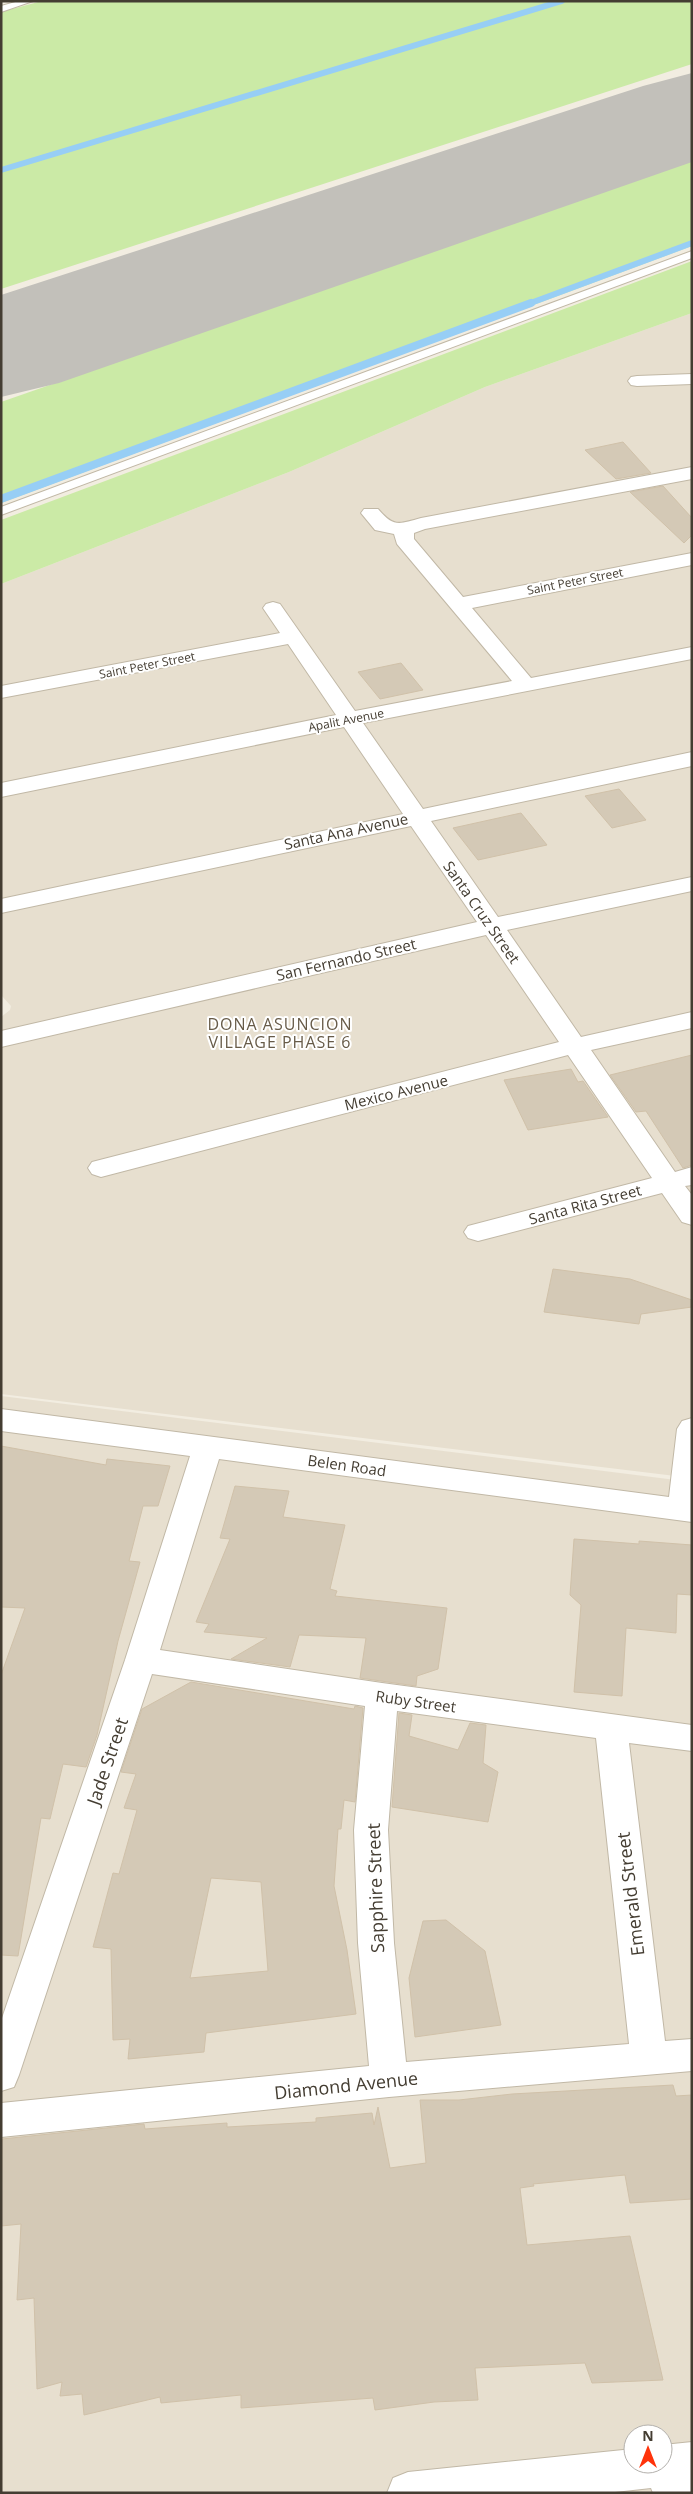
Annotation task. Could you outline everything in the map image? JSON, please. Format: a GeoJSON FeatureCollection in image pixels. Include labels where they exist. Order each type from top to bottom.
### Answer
{"type":"FeatureCollection","features":[{"type":"Feature","properties":{"kind":"street"},"geometry":{"type":"LineString","coordinates":[[637,380],[692,379]]}},
{"type":"Feature","properties":{"kind":"street"},"geometry":{"type":"LineString","coordinates":[[371,513],[382,526],[404,530],[421,524],[692,473]]}},
{"type":"Feature","properties":{"kind":"street"},"geometry":{"type":"LineString","coordinates":[[404,530],[404,540],[526,686]]}},
{"type":"Feature","properties":{"kind":"street","name":"Saint Peter Street"},"geometry":{"type":"LineString","coordinates":[[459,604],[692,559]]}},
{"type":"Feature","properties":{"kind":"street","name":"Santa Cruz Street"},"geometry":{"type":"LineString","coordinates":[[273,608],[575,1046],[680,1179],[692,1216]]}},
{"type":"Feature","properties":{"kind":"street","name":"Saint Peter Street"},"geometry":{"type":"LineString","coordinates":[[1,692],[293,637]]}},
{"type":"Feature","properties":{"kind":"street","name":"Apalit Avenue"},"geometry":{"type":"LineString","coordinates":[[1,790],[349,719],[692,653]]}},
{"type":"Feature","properties":{"kind":"street","name":"Santa Ana Avenue"},"geometry":{"type":"LineString","coordinates":[[1,906],[416,816],[692,759]]}},
{"type":"Feature","properties":{"kind":"street","name":"San Fernando Street"},"geometry":{"type":"LineString","coordinates":[[1,1039],[492,926],[692,884]]}},
{"type":"Feature","properties":{"kind":"street","name":"Mexico Avenue"},"geometry":{"type":"LineString","coordinates":[[101,1168],[575,1046],[692,1020]]}},
{"type":"Feature","properties":{"kind":"street","name":"Santa Rita Street"},"geometry":{"type":"LineString","coordinates":[[478,1232],[680,1179]]}},
{"type":"Feature","properties":{"kind":"street","name":"Belen Road"},"geometry":{"type":"LineString","coordinates":[[1,1420],[687,1511]]}},
{"type":"Feature","properties":{"kind":"street"},"geometry":{"type":"LineString","coordinates":[[687,1511],[692,1430]]}},
{"type":"Feature","properties":{"kind":"street","name":"Jade Street"},"geometry":{"type":"LineString","coordinates":[[1,2074],[141,1660],[208,1446]]}},
{"type":"Feature","properties":{"kind":"street","name":"Ruby Street"},"geometry":{"type":"LineString","coordinates":[[141,1660],[382,1696],[692,1738]]}},
{"type":"Feature","properties":{"kind":"street","name":"Sapphire Street"},"geometry":{"type":"LineString","coordinates":[[382,1696],[371,1830],[376,1943],[389,2080]]}},
{"type":"Feature","properties":{"kind":"street","name":"Emerald Street"},"geometry":{"type":"LineString","coordinates":[[610,1728],[649,2060]]}},
{"type":"Feature","properties":{"kind":"street","name":"Diamond Avenue"},"geometry":{"type":"LineString","coordinates":[[1,2120],[389,2080],[692,2055]]}},
{"type":"Feature","properties":{"kind":"street"},"geometry":{"type":"LineString","coordinates":[[422,2491],[676,2474]]}},
{"type":"Feature","properties":{"kind":"lane"},"geometry":{"type":"LineString","coordinates":[[1,9],[29,1]]}},
{"type":"Feature","properties":{"kind":"lane"},"geometry":{"type":"LineString","coordinates":[[1,511],[692,254]]}},
{"type":"Feature","properties":{"kind":"shaded area"},"geometry":{"type":"Polygon","coordinates":[[[692,313],[692,1478],[1,1394],[1,1017],[10,1010],[11,1006],[1,995],[1,584],[289,472],[485,387],[692,313]]]}},
{"type":"Feature","properties":{"kind":"shaded area"},"geometry":{"type":"Polygon","coordinates":[[[1,1396],[692,1482],[692,2493],[1,2493],[1,1396]]]}},
{"type":"Feature","properties":{"kind":"green space"},"geometry":{"type":"Polygon","coordinates":[[[42,1],[692,1],[692,64],[1,289],[1,12],[42,1]]]}},
{"type":"Feature","properties":{"kind":"green space"},"geometry":{"type":"Polygon","coordinates":[[[692,161],[692,246],[1,503],[1,402],[692,161]]]}},
{"type":"Feature","properties":{"kind":"green space"},"geometry":{"type":"Polygon","coordinates":[[[692,261],[692,313],[485,387],[289,472],[1,584],[1,520],[692,261]]]}},
{"type":"Feature","properties":{"kind":"building"},"geometry":{"type":"Polygon","coordinates":[[[623,442],[651,473],[616,479],[585,450],[623,442]]]}},
{"type":"Feature","properties":{"kind":"building"},"geometry":{"type":"Polygon","coordinates":[[[663,486],[692,518],[692,535],[684,543],[630,492],[663,486]]]}},
{"type":"Feature","properties":{"kind":"building"},"geometry":{"type":"Polygon","coordinates":[[[401,663],[423,690],[380,699],[358,672],[401,663]]]}},
{"type":"Feature","properties":{"kind":"building"},"geometry":{"type":"Polygon","coordinates":[[[619,789],[646,820],[612,828],[585,796],[619,789]]]}},
{"type":"Feature","properties":{"kind":"building"},"geometry":{"type":"Polygon","coordinates":[[[521,813],[547,845],[478,860],[453,828],[521,813]]]}},
{"type":"Feature","properties":{"kind":"building"},"geometry":{"type":"Polygon","coordinates":[[[692,1055],[692,1165],[683,1168],[646,1111],[636,1112],[610,1075],[692,1055]]]}},
{"type":"Feature","properties":{"kind":"building"},"geometry":{"type":"Polygon","coordinates":[[[571,1069],[578,1082],[583,1081],[608,1117],[528,1130],[504,1080],[571,1069]]]}},
{"type":"Feature","properties":{"kind":"building"},"geometry":{"type":"Polygon","coordinates":[[[553,1269],[630,1279],[692,1300],[692,1307],[641,1314],[639,1324],[544,1312],[553,1269]]]}},
{"type":"Feature","properties":{"kind":"building"},"geometry":{"type":"Polygon","coordinates":[[[1,1446],[106,1465],[107,1459],[170,1466],[158,1506],[143,1506],[129,1561],[140,1562],[118,1641],[97,1735],[86,1767],[63,1764],[50,1819],[41,1818],[18,1956],[1,1955],[1,1675],[25,1608],[1,1607],[1,1446]]]}},
{"type":"Feature","properties":{"kind":"building"},"geometry":{"type":"Polygon","coordinates":[[[235,1486],[289,1491],[283,1517],[345,1525],[330,1589],[337,1591],[335,1596],[447,1608],[438,1669],[417,1676],[416,1686],[360,1678],[366,1638],[299,1635],[290,1667],[231,1659],[267,1638],[204,1632],[209,1624],[196,1622],[230,1539],[220,1538],[235,1486]]]}},
{"type":"Feature","properties":{"kind":"building"},"geometry":{"type":"Polygon","coordinates":[[[574,1539],[639,1544],[639,1541],[692,1545],[692,1595],[677,1594],[676,1633],[626,1628],[622,1696],[574,1692],[581,1605],[570,1595],[574,1539]]]}},
{"type":"Feature","properties":{"kind":"building"},"geometry":{"type":"Polygon","coordinates":[[[191,1682],[354,1709],[355,1706],[363,1708],[355,1802],[344,1800],[341,1829],[338,1829],[334,1886],[347,1950],[356,2014],[206,2033],[204,2052],[128,2059],[130,2039],[113,2040],[111,1949],[93,1947],[113,1873],[119,1874],[137,1810],[124,1808],[136,1774],[121,1772],[142,1709],[191,1682]],[[211,1878],[190,1978],[268,1971],[261,1882],[211,1878]]]}},
{"type":"Feature","properties":{"kind":"building"},"geometry":{"type":"Polygon","coordinates":[[[399,1713],[412,1715],[409,1736],[458,1750],[470,1723],[486,1725],[483,1763],[498,1772],[488,1822],[392,1807],[399,1713]]]}},
{"type":"Feature","properties":{"kind":"building"},"geometry":{"type":"Polygon","coordinates":[[[446,1920],[485,1951],[501,2025],[415,2037],[409,1978],[423,1921],[446,1920]]]}},
{"type":"Feature","properties":{"kind":"building"},"geometry":{"type":"Polygon","coordinates":[[[673,2085],[676,2096],[692,2095],[692,2199],[630,2203],[625,2175],[533,2184],[534,2186],[520,2188],[527,2245],[630,2236],[663,2380],[592,2383],[585,2363],[475,2368],[478,2400],[434,2402],[375,2410],[373,2398],[241,2408],[241,2395],[161,2403],[160,2397],[84,2415],[82,2394],[60,2396],[62,2382],[37,2389],[34,2298],[17,2300],[21,2224],[1,2226],[2,2139],[144,2124],[145,2129],[227,2123],[227,2127],[316,2122],[316,2118],[372,2113],[374,2125],[378,2107],[390,2168],[426,2163],[420,2100],[459,2100],[512,2094],[673,2085]]]}},
{"type":"Feature","properties":{"kind":"waterway"},"geometry":{"type":"LineString","coordinates":[[1,170],[562,1]]}},
{"type":"Feature","properties":{"kind":"waterway"},"geometry":{"type":"LineString","coordinates":[[528,304],[692,243]]}},
{"type":"Feature","properties":{"kind":"waterway"},"geometry":{"type":"LineString","coordinates":[[1,499],[531,303]]}},
{"type":"Feature","properties":{"kind":"runway"},"geometry":{"type":"LineString","coordinates":[[1,348],[692,115]]}},
{"type":"Feature","properties":{"kind":"district","name":"DONA ASUNCION VILLAGE PHASE 6"},"geometry":{"type":"Point","coordinates":[280,1033]}}]}
